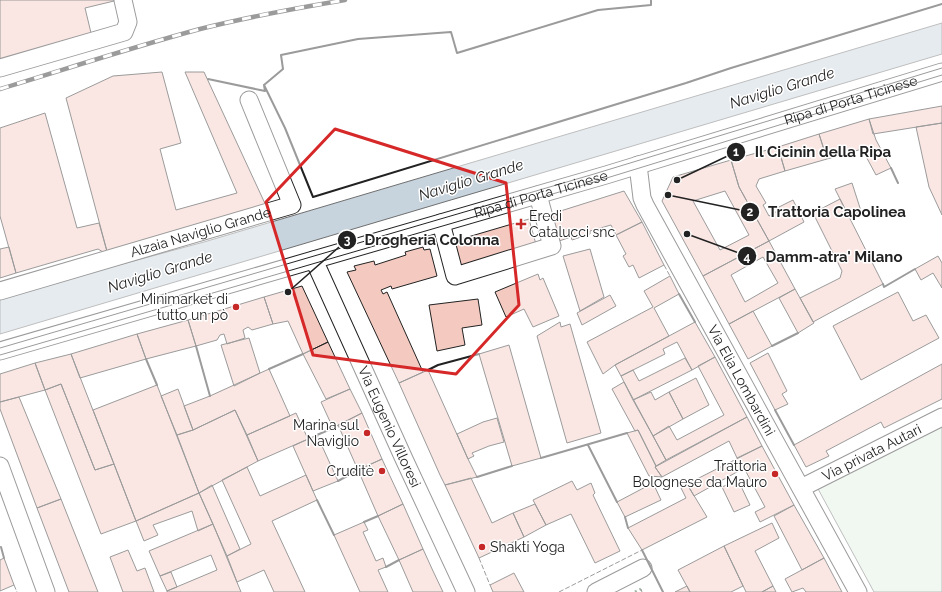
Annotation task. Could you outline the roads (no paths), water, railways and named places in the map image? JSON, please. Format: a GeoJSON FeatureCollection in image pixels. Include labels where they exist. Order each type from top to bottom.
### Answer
{"type":"FeatureCollection","features":[{"type":"Feature","properties":{"kind":"street"},"geometry":{"type":"LineString","coordinates":[[0,68],[124,32],[128,22],[123,0]]}},
{"type":"Feature","properties":{"kind":"street","name":"Ripa di Porta Ticinese"},"geometry":{"type":"LineString","coordinates":[[0,351],[538,195],[942,72]]}},
{"type":"Feature","properties":{"kind":"street","name":"Alzaia Naviglio Grande"},"geometry":{"type":"LineString","coordinates":[[0,291],[292,205],[249,100]]}},
{"type":"Feature","properties":{"kind":"street","name":"Via Elia Lombardini"},"geometry":{"type":"LineString","coordinates":[[638,165],[642,198],[858,592]]}},
{"type":"Feature","properties":{"kind":"street"},"geometry":{"type":"LineString","coordinates":[[441,223],[455,276],[552,246],[538,195]]}},
{"type":"Feature","properties":{"kind":"street","name":"Via Eugenio Villoresi"},"geometry":{"type":"LineString","coordinates":[[314,260],[466,592]]}},
{"type":"Feature","properties":{"kind":"street","name":"Via privata Autari"},"geometry":{"type":"LineString","coordinates":[[801,488],[942,417]]}},
{"type":"Feature","properties":{"kind":"street"},"geometry":{"type":"LineString","coordinates":[[0,466],[46,592]]}},
{"type":"Feature","properties":{"kind":"street"},"geometry":{"type":"LineString","coordinates":[[596,592],[643,568]]}},
{"type":"Feature","properties":{"kind":"water","name":"Naviglio Grande"},"geometry":{"type":"Polygon","coordinates":[[[942,23],[942,54],[0,334],[0,297],[204,242],[942,23]]]}},
{"type":"Feature","properties":{"kind":"tram line"},"geometry":{"type":"LineString","coordinates":[[0,348],[594,174],[942,68]]}},
{"type":"Feature","properties":{"kind":"tram line"},"geometry":{"type":"LineString","coordinates":[[0,355],[597,181],[942,75]]}},
{"type":"Feature","properties":{"kind":"railway"},"geometry":{"type":"LineString","coordinates":[[0,89],[200,29],[272,13],[345,0]]}},
{"type":"Feature","properties":{"kind":"place","name":"Il Cicinin della Ripa"},"geometry":{"type":"Point","coordinates":[677,180]}},
{"type":"Feature","properties":{"kind":"place","name":"Trattoria Capolinea"},"geometry":{"type":"Point","coordinates":[668,195]}},
{"type":"Feature","properties":{"kind":"place","name":"Eredi Catalucci snc"},"geometry":{"type":"Point","coordinates":[521,224]}},
{"type":"Feature","properties":{"kind":"place","name":"Damm-atra' Milano"},"geometry":{"type":"Point","coordinates":[687,234]}},
{"type":"Feature","properties":{"kind":"place","name":"Drogheria Colonna"},"geometry":{"type":"Point","coordinates":[288,292]}},
{"type":"Feature","properties":{"kind":"place","name":"Minimarket di tutto un pò"},"geometry":{"type":"Point","coordinates":[236,307]}},
{"type":"Feature","properties":{"kind":"place","name":"Marina sul Naviglio"},"geometry":{"type":"Point","coordinates":[367,433]}},
{"type":"Feature","properties":{"kind":"place","name":"Cruditè"},"geometry":{"type":"Point","coordinates":[382,471]}},
{"type":"Feature","properties":{"kind":"place","name":"Trattoria Bolognese da Mauro"},"geometry":{"type":"Point","coordinates":[775,474]}},
{"type":"Feature","properties":{"kind":"place","name":"Shakti Yoga"},"geometry":{"type":"Point","coordinates":[482,547]}}]}
